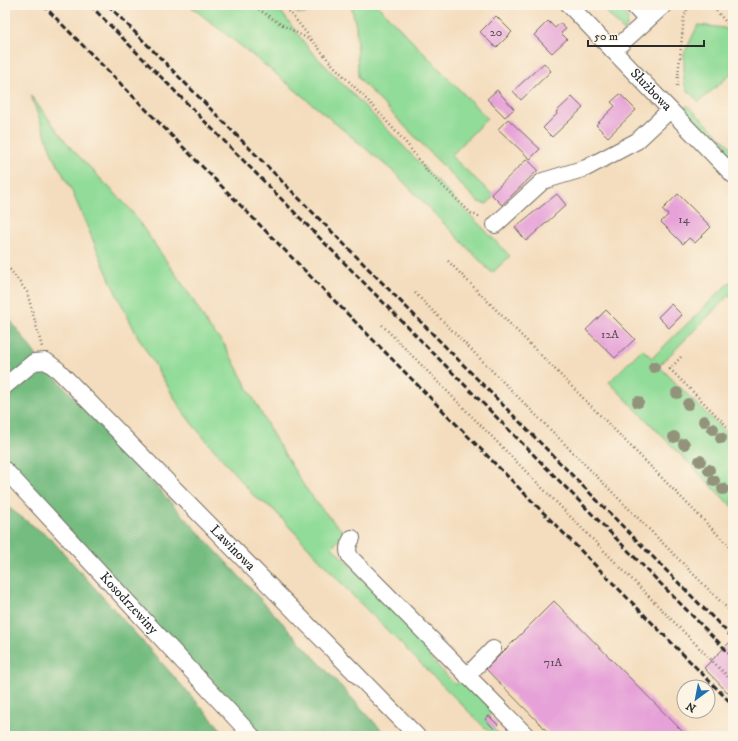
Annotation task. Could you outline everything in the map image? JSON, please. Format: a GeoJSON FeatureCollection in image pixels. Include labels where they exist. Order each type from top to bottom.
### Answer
{"type":"FeatureCollection","features":[{"type":"Feature","properties":{"kind":"street","name":"Służbowa"},"geometry":{"type":"LineString","coordinates":[[569,5],[733,175]]}},
{"type":"Feature","properties":{"kind":"street"},"geometry":{"type":"LineString","coordinates":[[633,5],[647,20]]}},
{"type":"Feature","properties":{"kind":"street"},"geometry":{"type":"LineString","coordinates":[[613,50],[664,5]]}},
{"type":"Feature","properties":{"kind":"street"},"geometry":{"type":"LineString","coordinates":[[495,225],[543,181],[586,168],[637,141],[670,110]]}},
{"type":"Feature","properties":{"kind":"street"},"geometry":{"type":"LineString","coordinates":[[5,386],[34,362],[46,361]]}},
{"type":"Feature","properties":{"kind":"street","name":"Lawinowa"},"geometry":{"type":"LineString","coordinates":[[46,361],[63,375],[417,736]]}},
{"type":"Feature","properties":{"kind":"street","name":"Kosodrzewiny"},"geometry":{"type":"LineString","coordinates":[[5,470],[252,736]]}},
{"type":"Feature","properties":{"kind":"street"},"geometry":{"type":"LineString","coordinates":[[352,538],[347,549],[351,558],[527,736]]}},
{"type":"Feature","properties":{"kind":"street"},"geometry":{"type":"LineString","coordinates":[[467,676],[493,649]]}},
{"type":"Feature","properties":{"kind":"path"},"geometry":{"type":"LineString","coordinates":[[252,5],[278,23],[314,42]]}},
{"type":"Feature","properties":{"kind":"path"},"geometry":{"type":"LineString","coordinates":[[284,5],[329,61],[407,144],[428,172],[471,213],[495,225]]}},
{"type":"Feature","properties":{"kind":"path"},"geometry":{"type":"LineString","coordinates":[[677,86],[684,17],[689,5]]}},
{"type":"Feature","properties":{"kind":"path"},"geometry":{"type":"LineString","coordinates":[[711,5],[733,30]]}},
{"type":"Feature","properties":{"kind":"path"},"geometry":{"type":"LineString","coordinates":[[448,261],[733,550]]}},
{"type":"Feature","properties":{"kind":"path"},"geometry":{"type":"LineString","coordinates":[[5,264],[27,292],[46,361]]}},
{"type":"Feature","properties":{"kind":"path"},"geometry":{"type":"LineString","coordinates":[[416,293],[733,614]]}},
{"type":"Feature","properties":{"kind":"path"},"geometry":{"type":"LineString","coordinates":[[382,325],[733,682]]}},
{"type":"Feature","properties":{"kind":"path"},"geometry":{"type":"LineString","coordinates":[[681,357],[670,369],[733,432]]}},
{"type":"Feature","properties":{"kind":"green space"},"geometry":{"type":"Polygon","coordinates":[[[189,5],[276,5],[309,49],[510,256],[492,273],[394,172],[270,69],[189,5]]]}},
{"type":"Feature","properties":{"kind":"green space"},"geometry":{"type":"Polygon","coordinates":[[[292,5],[308,5],[305,14],[297,13],[292,5]]]}},
{"type":"Feature","properties":{"kind":"green space"},"geometry":{"type":"Polygon","coordinates":[[[351,5],[377,5],[487,118],[451,156],[494,196],[487,204],[478,202],[362,82],[358,76],[356,26],[351,5]]]}},
{"type":"Feature","properties":{"kind":"green space"},"geometry":{"type":"Polygon","coordinates":[[[600,5],[618,5],[628,18],[627,27],[624,31],[600,5]]]}},
{"type":"Feature","properties":{"kind":"green space"},"geometry":{"type":"Polygon","coordinates":[[[698,25],[725,28],[733,37],[733,72],[699,102],[687,90],[684,82],[684,54],[698,25]]]}},
{"type":"Feature","properties":{"kind":"green space"},"geometry":{"type":"Polygon","coordinates":[[[31,96],[71,148],[130,209],[190,295],[209,327],[224,344],[273,435],[304,486],[321,508],[345,534],[332,547],[435,652],[429,657],[456,685],[461,679],[494,711],[485,720],[501,736],[493,736],[355,598],[273,509],[254,496],[181,409],[137,335],[114,289],[71,189],[53,156],[31,96]]]}},
{"type":"Feature","properties":{"kind":"green space"},"geometry":{"type":"Polygon","coordinates":[[[687,105],[733,149],[733,162],[683,110],[687,105]]]}},
{"type":"Feature","properties":{"kind":"green space"},"geometry":{"type":"Polygon","coordinates":[[[731,281],[733,283],[733,298],[729,295],[659,366],[733,440],[733,508],[609,382],[642,349],[652,358],[731,281]]]}},
{"type":"Feature","properties":{"kind":"green space"},"geometry":{"type":"Polygon","coordinates":[[[5,313],[42,363],[387,736],[252,736],[5,470],[5,313]]]}},
{"type":"Feature","properties":{"kind":"green space"},"geometry":{"type":"Polygon","coordinates":[[[5,505],[51,539],[227,736],[5,736],[5,505]]]}},
{"type":"Feature","properties":{"kind":"building"},"geometry":{"type":"Polygon","coordinates":[[[496,16],[512,32],[496,48],[480,32],[496,16]]]}},
{"type":"Feature","properties":{"kind":"building"},"geometry":{"type":"Polygon","coordinates":[[[548,21],[555,28],[560,23],[566,29],[561,33],[567,39],[552,53],[534,35],[548,21]]]}},
{"type":"Feature","properties":{"kind":"building"},"geometry":{"type":"Polygon","coordinates":[[[544,63],[551,71],[521,100],[513,91],[544,63]]]}},
{"type":"Feature","properties":{"kind":"building"},"geometry":{"type":"Polygon","coordinates":[[[497,90],[514,109],[505,117],[487,99],[497,90]]]}},
{"type":"Feature","properties":{"kind":"building"},"geometry":{"type":"Polygon","coordinates":[[[620,94],[636,110],[608,137],[596,125],[615,106],[611,102],[620,94]]]}},
{"type":"Feature","properties":{"kind":"building"},"geometry":{"type":"Polygon","coordinates":[[[572,97],[583,108],[552,137],[543,128],[557,114],[556,112],[572,97]]]}},
{"type":"Feature","properties":{"kind":"building"},"geometry":{"type":"Polygon","coordinates":[[[508,119],[540,149],[530,159],[498,129],[508,119]]]}},
{"type":"Feature","properties":{"kind":"building"},"geometry":{"type":"Polygon","coordinates":[[[527,159],[538,170],[502,205],[491,194],[527,159]]]}},
{"type":"Feature","properties":{"kind":"building"},"geometry":{"type":"Polygon","coordinates":[[[557,194],[566,205],[526,241],[515,227],[557,194]]]}},
{"type":"Feature","properties":{"kind":"building"},"geometry":{"type":"Polygon","coordinates":[[[678,194],[711,227],[695,243],[689,238],[683,244],[661,222],[668,215],[662,210],[678,194]]]}},
{"type":"Feature","properties":{"kind":"building"},"geometry":{"type":"Polygon","coordinates":[[[671,304],[682,315],[669,328],[658,317],[671,304]]]}},
{"type":"Feature","properties":{"kind":"building"},"geometry":{"type":"Polygon","coordinates":[[[606,310],[635,339],[615,358],[586,330],[606,310]]]}},
{"type":"Feature","properties":{"kind":"building"},"geometry":{"type":"Polygon","coordinates":[[[554,601],[687,736],[552,736],[486,669],[554,601]]]}},
{"type":"Feature","properties":{"kind":"building"},"geometry":{"type":"Polygon","coordinates":[[[733,639],[733,698],[716,679],[704,668],[733,639]]]}},
{"type":"Feature","properties":{"kind":"building"},"geometry":{"type":"Polygon","coordinates":[[[489,716],[498,725],[494,729],[485,719],[489,716]]]}},
{"type":"Feature","properties":{"kind":"railway"},"geometry":{"type":"LineString","coordinates":[[43,5],[733,705]]}},
{"type":"Feature","properties":{"kind":"railway"},"geometry":{"type":"LineString","coordinates":[[90,5],[733,657]]}},
{"type":"Feature","properties":{"kind":"railway"},"geometry":{"type":"LineString","coordinates":[[108,5],[733,638]]}}]}
